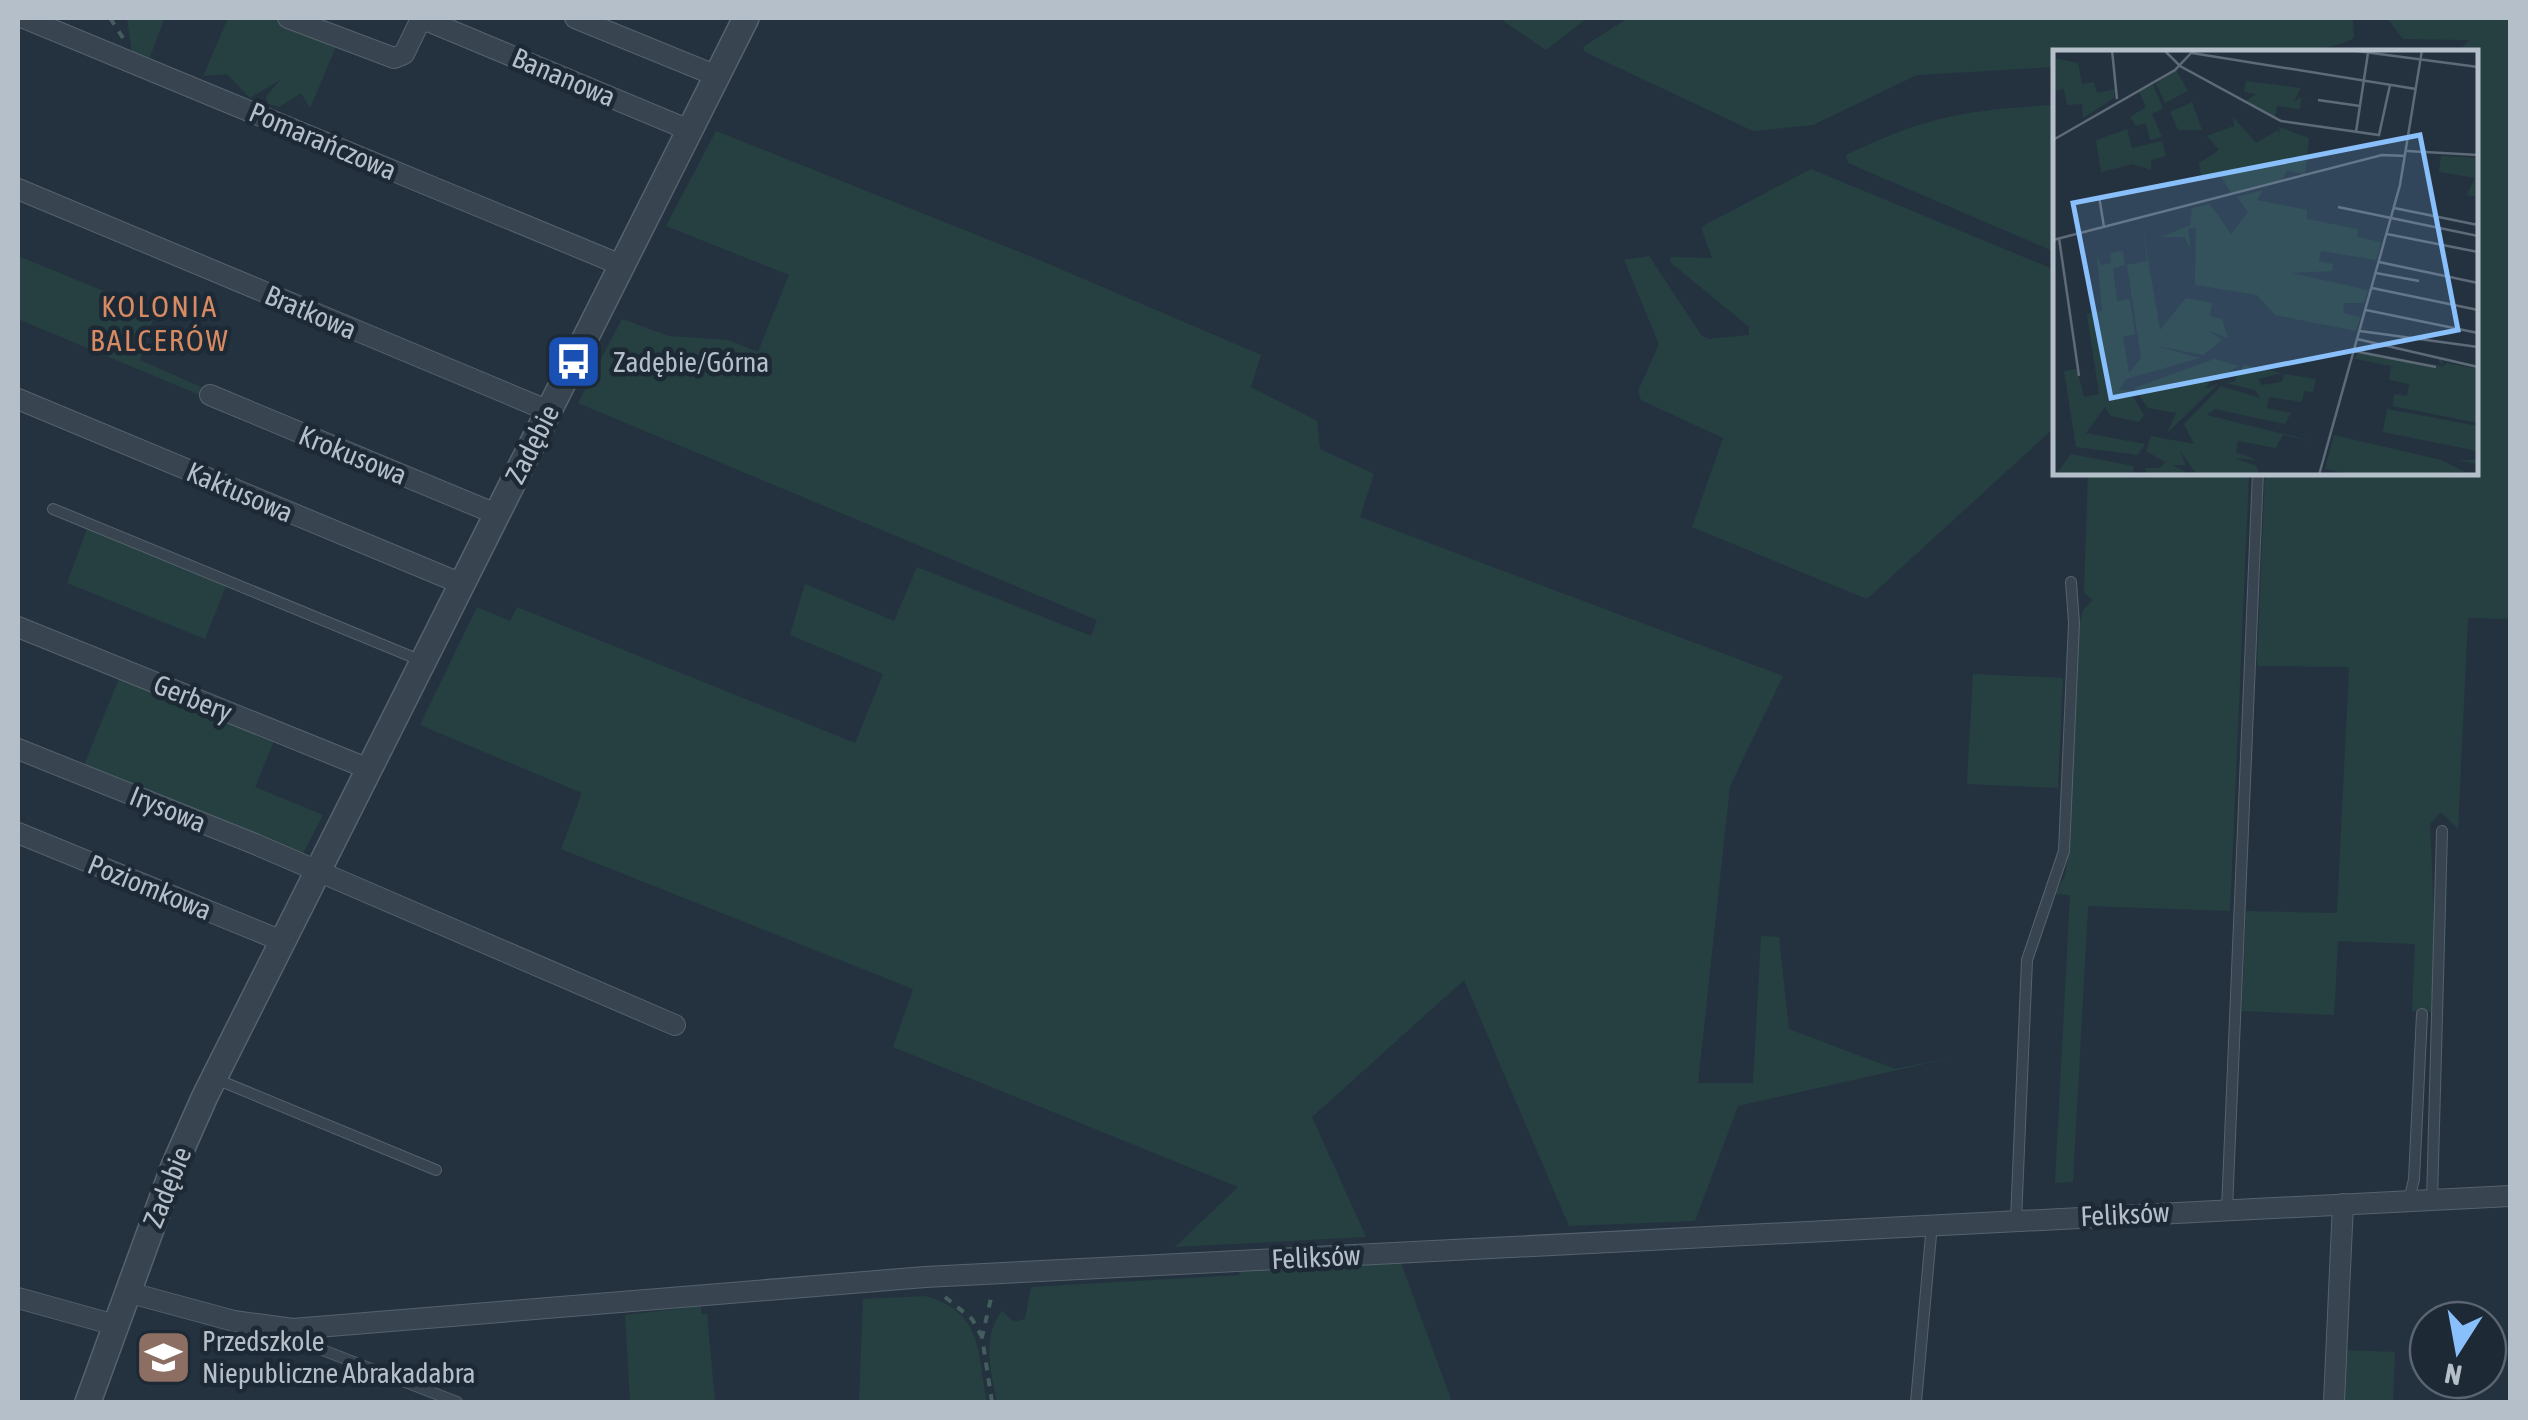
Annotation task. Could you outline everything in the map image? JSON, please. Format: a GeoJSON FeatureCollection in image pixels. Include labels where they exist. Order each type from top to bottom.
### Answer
{"type":"FeatureCollection","features":[{"type":"Feature","properties":{"kind":"street","name":"Pomarańczowa"},"geometry":{"type":"LineString","coordinates":[[24,18],[621,265]]}},
{"type":"Feature","properties":{"kind":"street","name":"Bananowa"},"geometry":{"type":"LineString","coordinates":[[288,18],[394,58],[404,54],[419,23],[428,21],[690,130]]}},
{"type":"Feature","properties":{"kind":"street"},"geometry":{"type":"LineString","coordinates":[[575,18],[717,76]]}},
{"type":"Feature","properties":{"kind":"street","name":"Zadębie"},"geometry":{"type":"LineString","coordinates":[[88,1402],[174,1166],[214,1078],[746,18]]}},
{"type":"Feature","properties":{"kind":"street","name":"Bratkowa"},"geometry":{"type":"LineString","coordinates":[[18,189],[548,411]]}},
{"type":"Feature","properties":{"kind":"street","name":"Krokusowa"},"geometry":{"type":"LineString","coordinates":[[210,396],[496,514]]}},
{"type":"Feature","properties":{"kind":"street","name":"Kaktusowa"},"geometry":{"type":"LineString","coordinates":[[18,400],[462,584]]}},
{"type":"Feature","properties":{"kind":"street","name":"Gerbery"},"geometry":{"type":"LineString","coordinates":[[18,628],[369,769]]}},
{"type":"Feature","properties":{"kind":"street","name":"Irysowa"},"geometry":{"type":"LineString","coordinates":[[18,748],[317,871]]}},
{"type":"Feature","properties":{"kind":"street","name":"Poziomkowa"},"geometry":{"type":"LineString","coordinates":[[18,833],[282,941]]}},
{"type":"Feature","properties":{"kind":"street"},"geometry":{"type":"LineString","coordinates":[[317,871],[675,1025]]}},
{"type":"Feature","properties":{"kind":"street","name":"Feliksów"},"geometry":{"type":"LineString","coordinates":[[127,1292],[234,1321],[293,1329],[924,1277],[2510,1196]]}},
{"type":"Feature","properties":{"kind":"street"},"geometry":{"type":"LineString","coordinates":[[2334,1402],[2343,1204]]}},
{"type":"Feature","properties":{"kind":"street"},"geometry":{"type":"LineString","coordinates":[[18,1298],[115,1325]]}},
{"type":"Feature","properties":{"kind":"lane"},"geometry":{"type":"LineString","coordinates":[[2227,1209],[2258,475]]}},
{"type":"Feature","properties":{"kind":"lane"},"geometry":{"type":"LineString","coordinates":[[53,508],[423,662]]}},
{"type":"Feature","properties":{"kind":"lane"},"geometry":{"type":"LineString","coordinates":[[2016,1220],[2027,960],[2037,920],[2064,851],[2074,623],[2071,582]]}},
{"type":"Feature","properties":{"kind":"lane"},"geometry":{"type":"LineString","coordinates":[[2432,1200],[2442,831]]}},
{"type":"Feature","properties":{"kind":"lane"},"geometry":{"type":"LineString","coordinates":[[2409,1200],[2414,1179],[2422,1014]]}},
{"type":"Feature","properties":{"kind":"lane"},"geometry":{"type":"LineString","coordinates":[[214,1078],[436,1170]]}},
{"type":"Feature","properties":{"kind":"lane"},"geometry":{"type":"LineString","coordinates":[[1916,1402],[1932,1224]]}},
{"type":"Feature","properties":{"kind":"lane"},"geometry":{"type":"LineString","coordinates":[[293,1329],[307,1344],[457,1402]]}},
{"type":"Feature","properties":{"kind":"path"},"geometry":{"type":"LineString","coordinates":[[110,18],[119,27]]}},
{"type":"Feature","properties":{"kind":"path"},"geometry":{"type":"LineString","coordinates":[[118,18],[123,46]]}},
{"type":"Feature","properties":{"kind":"path"},"geometry":{"type":"LineString","coordinates":[[991,1274],[992,1302],[982,1337],[992,1402]]}},
{"type":"Feature","properties":{"kind":"path"},"geometry":{"type":"LineString","coordinates":[[924,1277],[962,1309],[982,1337]]}},
{"type":"Feature","properties":{"kind":"green space"},"geometry":{"type":"Polygon","coordinates":[[[127,18],[165,18],[148,61],[132,53],[127,18]]]}},
{"type":"Feature","properties":{"kind":"green space"},"geometry":{"type":"Polygon","coordinates":[[[228,18],[278,18],[338,42],[310,108],[301,93],[279,107],[268,104],[266,97],[280,80],[250,98],[227,74],[203,76],[228,18]]]}},
{"type":"Feature","properties":{"kind":"green space"},"geometry":{"type":"Polygon","coordinates":[[[1499,18],[1587,18],[1546,50],[1499,18]]]}},
{"type":"Feature","properties":{"kind":"green space"},"geometry":{"type":"Polygon","coordinates":[[[1628,18],[2353,18],[2354,38],[2306,50],[2053,50],[2053,67],[1917,75],[1813,125],[1753,131],[1585,52],[1583,47],[1628,18]]]}},
{"type":"Feature","properties":{"kind":"green space"},"geometry":{"type":"Polygon","coordinates":[[[2387,18],[2510,18],[2510,619],[2468,618],[2458,829],[2441,812],[2430,824],[2435,943],[2431,1012],[2412,1011],[2415,944],[2338,941],[2334,1015],[2242,1011],[2246,911],[2337,913],[2349,667],[2257,666],[2265,475],[2478,475],[2478,50],[2460,50],[2469,40],[2403,39],[2387,18]]]}},
{"type":"Feature","properties":{"kind":"green space"},"geometry":{"type":"Polygon","coordinates":[[[2053,105],[2053,251],[1848,163],[1846,155],[1899,132],[1948,117],[2053,105]]]}},
{"type":"Feature","properties":{"kind":"green space"},"geometry":{"type":"Polygon","coordinates":[[[716,131],[1032,257],[1261,355],[1251,387],[1317,421],[1320,449],[1374,474],[1360,517],[1783,676],[1730,786],[1698,1083],[1753,1083],[1761,936],[1779,937],[1789,1029],[1895,1069],[1955,1057],[1738,1106],[1695,1221],[1569,1226],[1464,980],[1312,1117],[1366,1237],[1175,1247],[1238,1187],[893,1047],[913,989],[561,849],[582,793],[420,725],[477,607],[510,621],[517,607],[855,743],[883,674],[790,635],[805,584],[894,621],[917,567],[1091,636],[1097,620],[578,403],[622,319],[669,336],[728,340],[758,352],[789,275],[666,226],[716,131]]]}},
{"type":"Feature","properties":{"kind":"green space"},"geometry":{"type":"Polygon","coordinates":[[[1811,169],[2053,269],[2053,429],[1867,599],[1692,527],[1723,438],[1641,400],[1638,391],[1659,344],[1624,260],[1649,256],[1702,336],[1709,339],[1749,335],[1749,327],[1670,262],[1671,257],[1712,258],[1701,227],[1811,169]]]}},
{"type":"Feature","properties":{"kind":"green space"},"geometry":{"type":"Polygon","coordinates":[[[18,256],[155,312],[140,360],[210,391],[207,398],[18,319],[18,256]]]}},
{"type":"Feature","properties":{"kind":"green space"},"geometry":{"type":"Polygon","coordinates":[[[2088,475],[2249,475],[2230,911],[2088,906],[2073,1182],[2055,1183],[2070,895],[2055,894],[2065,876],[2069,846],[2079,627],[2083,610],[2093,600],[2084,593],[2088,475]]]}},
{"type":"Feature","properties":{"kind":"green space"},"geometry":{"type":"Polygon","coordinates":[[[87,529],[226,586],[205,639],[67,583],[87,529]]]}},
{"type":"Feature","properties":{"kind":"green space"},"geometry":{"type":"Polygon","coordinates":[[[1973,674],[2063,678],[2058,788],[1967,784],[1973,674]]]}},
{"type":"Feature","properties":{"kind":"green space"},"geometry":{"type":"Polygon","coordinates":[[[120,676],[276,736],[255,787],[323,815],[302,855],[83,768],[120,676]]]}},
{"type":"Feature","properties":{"kind":"green space"},"geometry":{"type":"Polygon","coordinates":[[[1400,1260],[1452,1402],[997,1402],[989,1355],[992,1332],[1002,1311],[1014,1322],[1025,1319],[1031,1287],[1240,1275],[1237,1269],[1400,1260]]]}},
{"type":"Feature","properties":{"kind":"green space"},"geometry":{"type":"Polygon","coordinates":[[[925,1296],[958,1312],[968,1324],[979,1351],[987,1402],[859,1402],[863,1299],[925,1296]]]}},
{"type":"Feature","properties":{"kind":"green space"},"geometry":{"type":"Polygon","coordinates":[[[701,1306],[701,1314],[707,1314],[715,1402],[630,1402],[625,1315],[701,1306]]]}},
{"type":"Feature","properties":{"kind":"green space"},"geometry":{"type":"Polygon","coordinates":[[[2344,1350],[2395,1352],[2393,1402],[2342,1402],[2344,1350]]]}},
{"type":"Feature","properties":{"kind":"place","name":"Zadębie/Górna"},"geometry":{"type":"Point","coordinates":[574,362]}},
{"type":"Feature","properties":{"kind":"place","name":"Przedszkole Niepubliczne Abrakadabra"},"geometry":{"type":"Point","coordinates":[163,1357]}},
{"type":"Feature","properties":{"kind":"district","name":"KOLONIA BALCERÓW"},"geometry":{"type":"Point","coordinates":[160,324]}}]}
